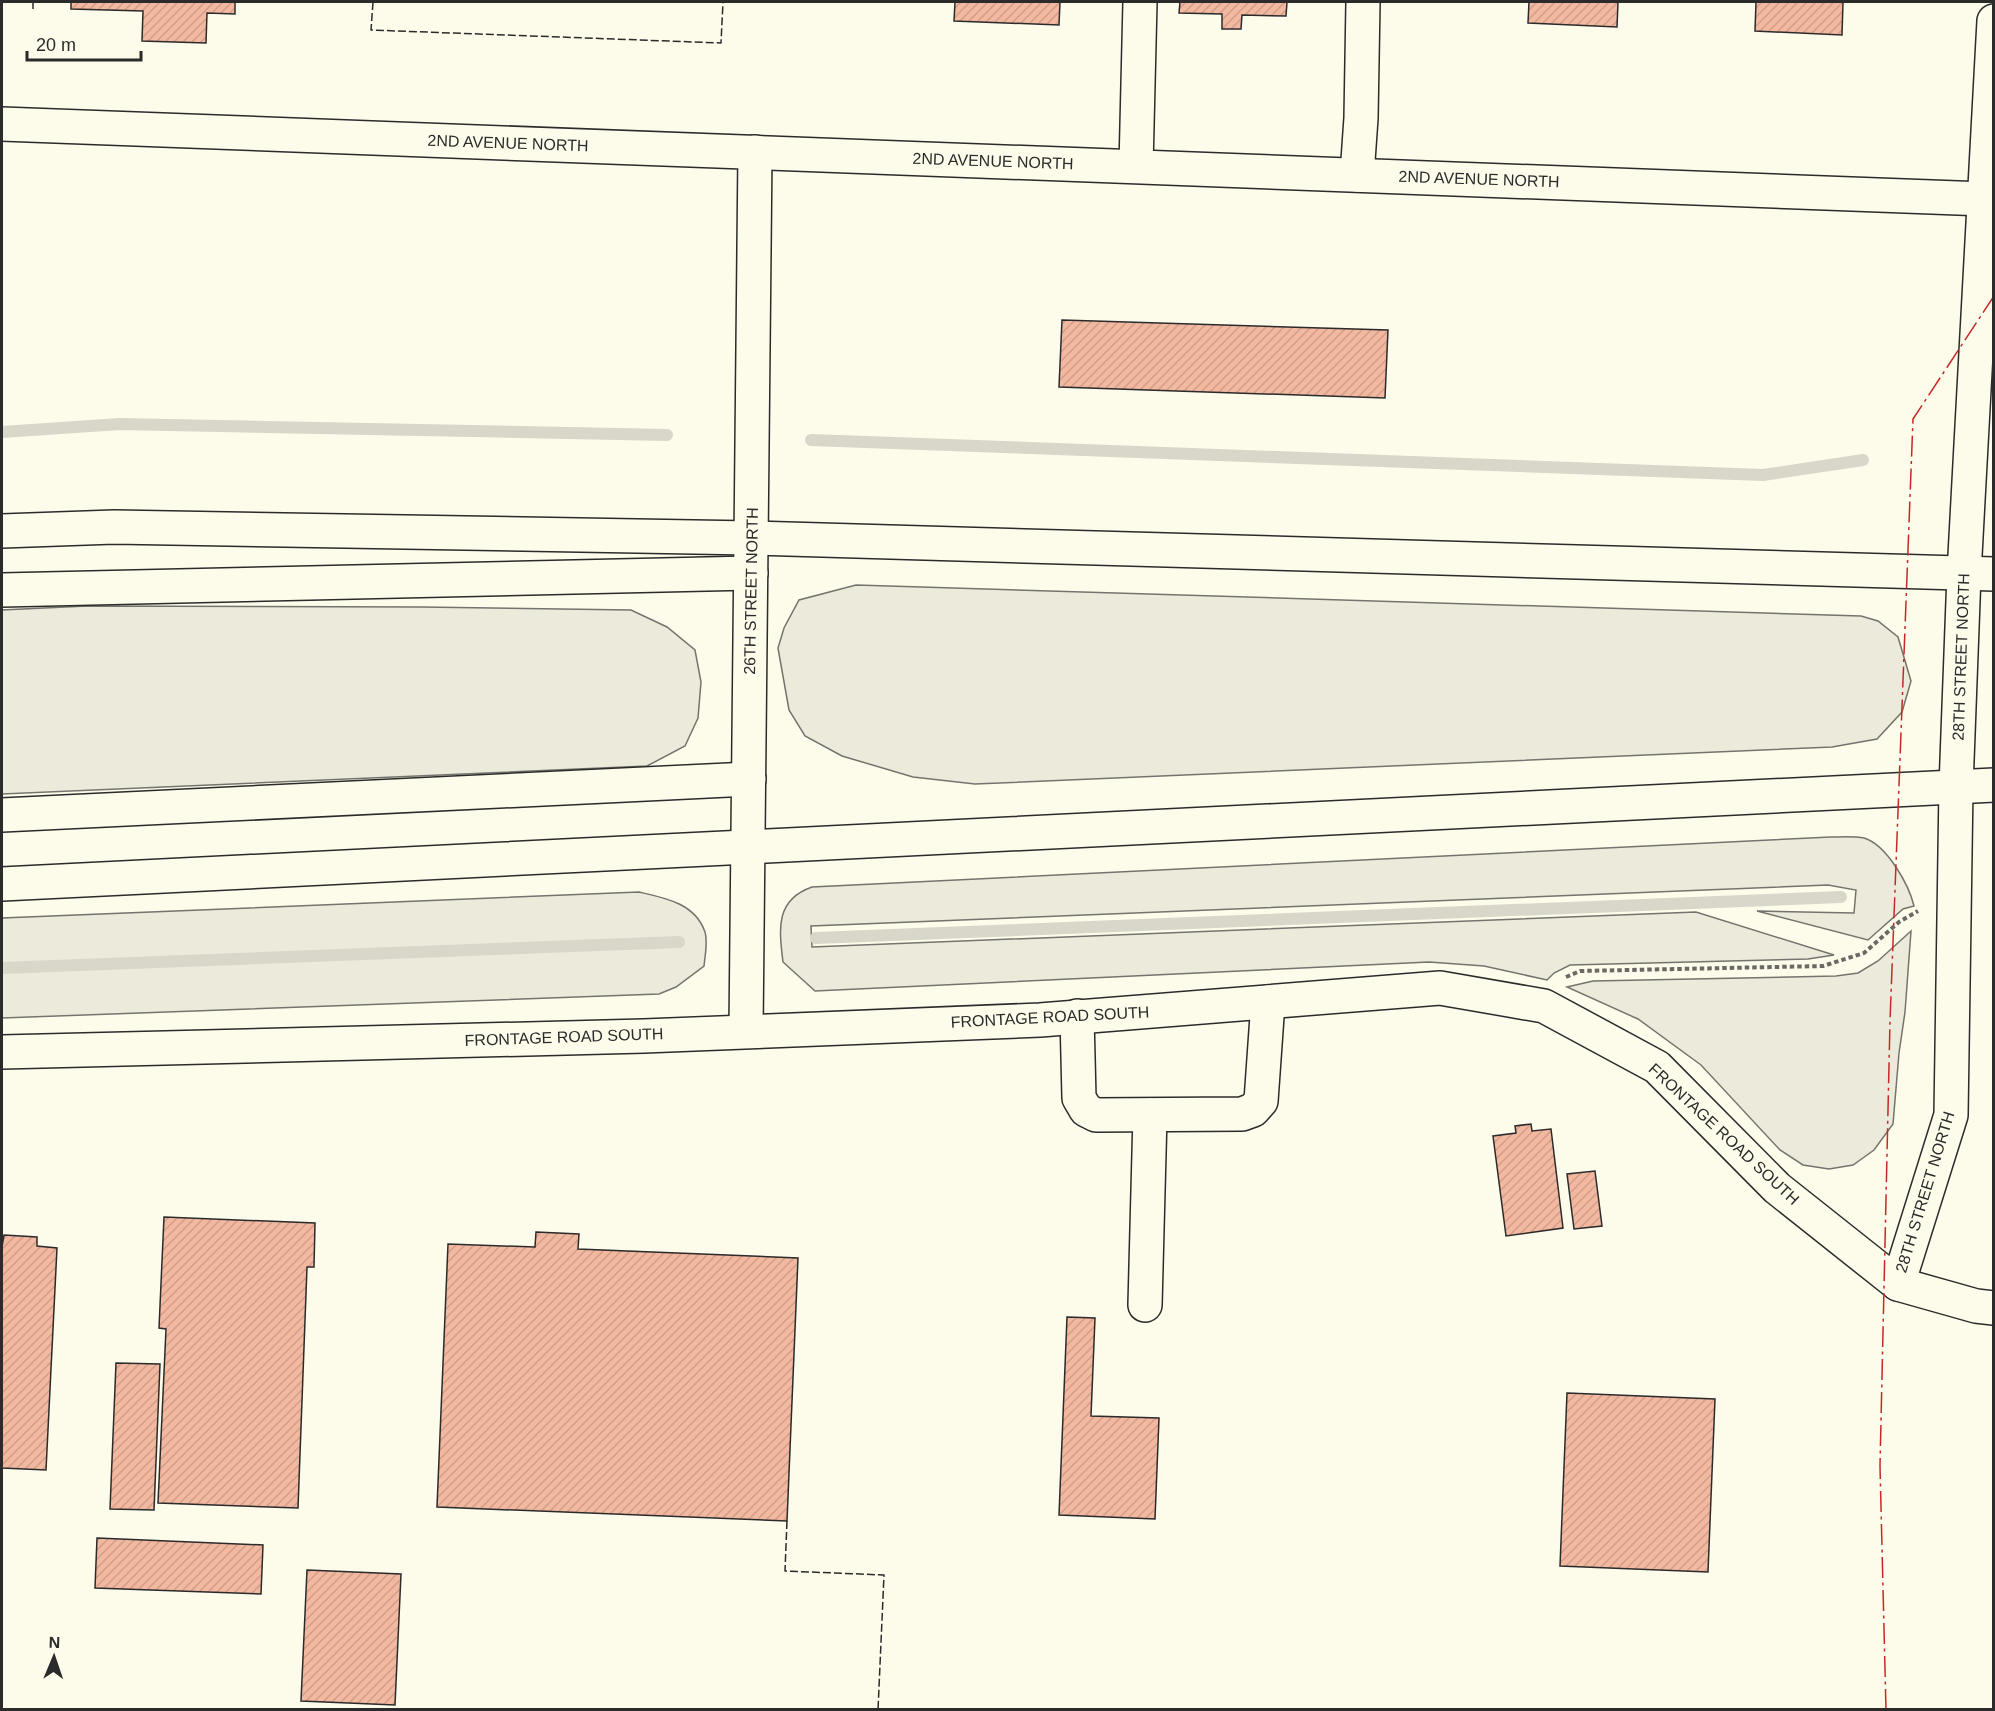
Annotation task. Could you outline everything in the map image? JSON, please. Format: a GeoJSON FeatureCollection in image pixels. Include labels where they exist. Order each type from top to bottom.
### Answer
{"type":"FeatureCollection","features":[{"type":"Feature","properties":{"kind":"street"},"geometry":{"type":"LineString","coordinates":[[1136,166],[1140,2]]}},
{"type":"Feature","properties":{"kind":"street"},"geometry":{"type":"LineString","coordinates":[[1357,175],[1361,118],[1363,2]]}},
{"type":"Feature","properties":{"kind":"street","name":"28TH STREET NORTH"},"geometry":{"type":"LineString","coordinates":[[1898,1284],[1951,1115],[1956,787],[1979,574],[1985,199],[1994,21]]}},
{"type":"Feature","properties":{"kind":"street","name":"2ND AVENUE NORTH"},"geometry":{"type":"LineString","coordinates":[[2,124],[1985,199]]}},
{"type":"Feature","properties":{"kind":"street","name":"26TH STREET NORTH"},"geometry":{"type":"LineString","coordinates":[[746,1030],[755,152]]}},
{"type":"Feature","properties":{"kind":"street"},"geometry":{"type":"LineString","coordinates":[[2,531],[114,527],[752,538],[1979,574]]}},
{"type":"Feature","properties":{"kind":"street"},"geometry":{"type":"LineString","coordinates":[[2,590],[751,573]]}},
{"type":"Feature","properties":{"kind":"street"},"geometry":{"type":"LineString","coordinates":[[2,816],[749,779]]}},
{"type":"Feature","properties":{"kind":"street"},"geometry":{"type":"LineString","coordinates":[[2,884],[1994,785]]}},
{"type":"Feature","properties":{"kind":"street","name":"FRONTAGE ROAD SOUTH"},"geometry":{"type":"LineString","coordinates":[[2,1052],[632,1036],[1040,1020],[1440,988],[1544,1006],[1657,1067],[1777,1188],[1898,1284],[1976,1306],[1994,1308]]}},
{"type":"Feature","properties":{"kind":"street"},"geometry":{"type":"LineString","coordinates":[[1077,1016],[1079,1098],[1086,1110],[1096,1115],[1242,1114],[1253,1110],[1260,1101],[1268,1002]]}},
{"type":"Feature","properties":{"kind":"street"},"geometry":{"type":"LineString","coordinates":[[1145,1305],[1150,1115]]}},
{"type":"Feature","properties":{"kind":"path"},"geometry":{"type":"LineString","coordinates":[[1544,1006],[1558,980],[1580,971],[1823,966],[1864,953],[1899,922],[1954,889]]}},
{"type":"Feature","properties":{"kind":"shaded area"},"geometry":{"type":"Polygon","coordinates":[[[856,585],[1861,616],[1878,621],[1898,637],[1911,681],[1902,712],[1877,739],[1832,747],[975,784],[913,777],[842,756],[805,736],[789,710],[778,648],[784,628],[799,600],[856,585]]]}},
{"type":"Feature","properties":{"kind":"shaded area"},"geometry":{"type":"Polygon","coordinates":[[[87,606],[631,610],[667,627],[695,650],[701,682],[698,718],[685,746],[647,766],[2,794],[2,610],[87,606]]]}},
{"type":"Feature","properties":{"kind":"shaded area"},"geometry":{"type":"Polygon","coordinates":[[[1860,837],[1873,842],[1896,867],[1911,897],[1914,906],[1903,909],[1868,940],[1757,911],[1854,913],[1856,890],[1828,885],[811,926],[812,947],[1696,912],[1834,955],[1808,959],[1570,965],[1554,973],[1547,980],[1484,966],[1429,962],[815,991],[783,962],[782,917],[791,900],[812,887],[1860,837]]]}},
{"type":"Feature","properties":{"kind":"shaded area"},"geometry":{"type":"Polygon","coordinates":[[[639,892],[678,903],[687,908],[700,922],[706,936],[704,966],[676,987],[659,994],[2,1018],[2,918],[639,892]]]}},
{"type":"Feature","properties":{"kind":"shaded area"},"geometry":{"type":"Polygon","coordinates":[[[1911,931],[1893,1124],[1874,1150],[1853,1165],[1829,1169],[1803,1165],[1780,1150],[1701,1065],[1638,1019],[1567,987],[1593,981],[1836,976],[1858,973],[1878,961],[1911,931]]]}},
{"type":"Feature","properties":{"kind":"building"},"geometry":{"type":"Polygon","coordinates":[[[71,2],[235,2],[235,14],[207,13],[206,43],[142,41],[143,11],[71,9],[71,2]]]}},
{"type":"Feature","properties":{"kind":"building"},"geometry":{"type":"Polygon","coordinates":[[[955,2],[1060,2],[1059,25],[954,21],[955,2]]]}},
{"type":"Feature","properties":{"kind":"building"},"geometry":{"type":"Polygon","coordinates":[[[1180,2],[1287,2],[1286,16],[1242,15],[1241,29],[1222,29],[1222,14],[1179,13],[1180,2]]]}},
{"type":"Feature","properties":{"kind":"building"},"geometry":{"type":"Polygon","coordinates":[[[1529,2],[1618,2],[1617,27],[1528,23],[1529,2]]]}},
{"type":"Feature","properties":{"kind":"building"},"geometry":{"type":"Polygon","coordinates":[[[1756,2],[1843,2],[1842,35],[1755,31],[1756,2]]]}},
{"type":"Feature","properties":{"kind":"building"},"geometry":{"type":"Polygon","coordinates":[[[1062,320],[1388,330],[1385,398],[1059,387],[1062,320]]]}},
{"type":"Feature","properties":{"kind":"building"},"geometry":{"type":"Polygon","coordinates":[[[1531,1124],[1532,1131],[1551,1129],[1563,1228],[1506,1236],[1493,1136],[1516,1133],[1515,1126],[1531,1124]]]}},
{"type":"Feature","properties":{"kind":"building"},"geometry":{"type":"Polygon","coordinates":[[[1595,1171],[1602,1226],[1574,1229],[1567,1174],[1595,1171]]]}},
{"type":"Feature","properties":{"kind":"building"},"geometry":{"type":"Polygon","coordinates":[[[164,1217],[315,1223],[314,1267],[307,1267],[298,1508],[158,1503],[166,1329],[159,1328],[164,1217]]]}},
{"type":"Feature","properties":{"kind":"building"},"geometry":{"type":"Polygon","coordinates":[[[536,1232],[579,1234],[578,1249],[798,1258],[787,1521],[437,1507],[448,1244],[535,1247],[536,1232]]]}},
{"type":"Feature","properties":{"kind":"building"},"geometry":{"type":"Polygon","coordinates":[[[4,1235],[37,1237],[37,1246],[57,1248],[46,1470],[2,1468],[2,1247],[4,1235]]]}},
{"type":"Feature","properties":{"kind":"building"},"geometry":{"type":"Polygon","coordinates":[[[1067,1317],[1095,1318],[1091,1416],[1159,1418],[1155,1519],[1059,1515],[1067,1317]]]}},
{"type":"Feature","properties":{"kind":"building"},"geometry":{"type":"Polygon","coordinates":[[[116,1363],[160,1364],[154,1510],[110,1509],[116,1363]]]}},
{"type":"Feature","properties":{"kind":"building"},"geometry":{"type":"Polygon","coordinates":[[[1567,1393],[1715,1399],[1708,1572],[1560,1566],[1567,1393]]]}},
{"type":"Feature","properties":{"kind":"building"},"geometry":{"type":"Polygon","coordinates":[[[97,1538],[263,1545],[261,1594],[95,1588],[97,1538]]]}},
{"type":"Feature","properties":{"kind":"building"},"geometry":{"type":"Polygon","coordinates":[[[307,1570],[401,1574],[395,1705],[301,1701],[307,1570]]]}},
{"type":"Feature","properties":{"kind":"waterway"},"geometry":{"type":"LineString","coordinates":[[2,432],[120,424],[667,435]]}},
{"type":"Feature","properties":{"kind":"waterway"},"geometry":{"type":"LineString","coordinates":[[811,440],[1763,475],[1863,460]]}},
{"type":"Feature","properties":{"kind":"waterway"},"geometry":{"type":"LineString","coordinates":[[816,938],[1841,897]]}},
{"type":"Feature","properties":{"kind":"waterway"},"geometry":{"type":"LineString","coordinates":[[2,968],[679,942]]}},
{"type":"Feature","properties":{"kind":"fence"},"geometry":{"type":"LineString","coordinates":[[33,2],[33,9]]}},
{"type":"Feature","properties":{"kind":"fence"},"geometry":{"type":"LineString","coordinates":[[373,2],[371,30],[721,43],[723,2]]}},
{"type":"Feature","properties":{"kind":"fence"},"geometry":{"type":"LineString","coordinates":[[787,1521],[785,1571],[884,1575],[878,1710]]}},
{"type":"Feature","properties":{"kind":"power"},"geometry":{"type":"LineString","coordinates":[[1886,1710],[1880,1466],[1890,1021],[1913,419],[1994,296]]}}]}
